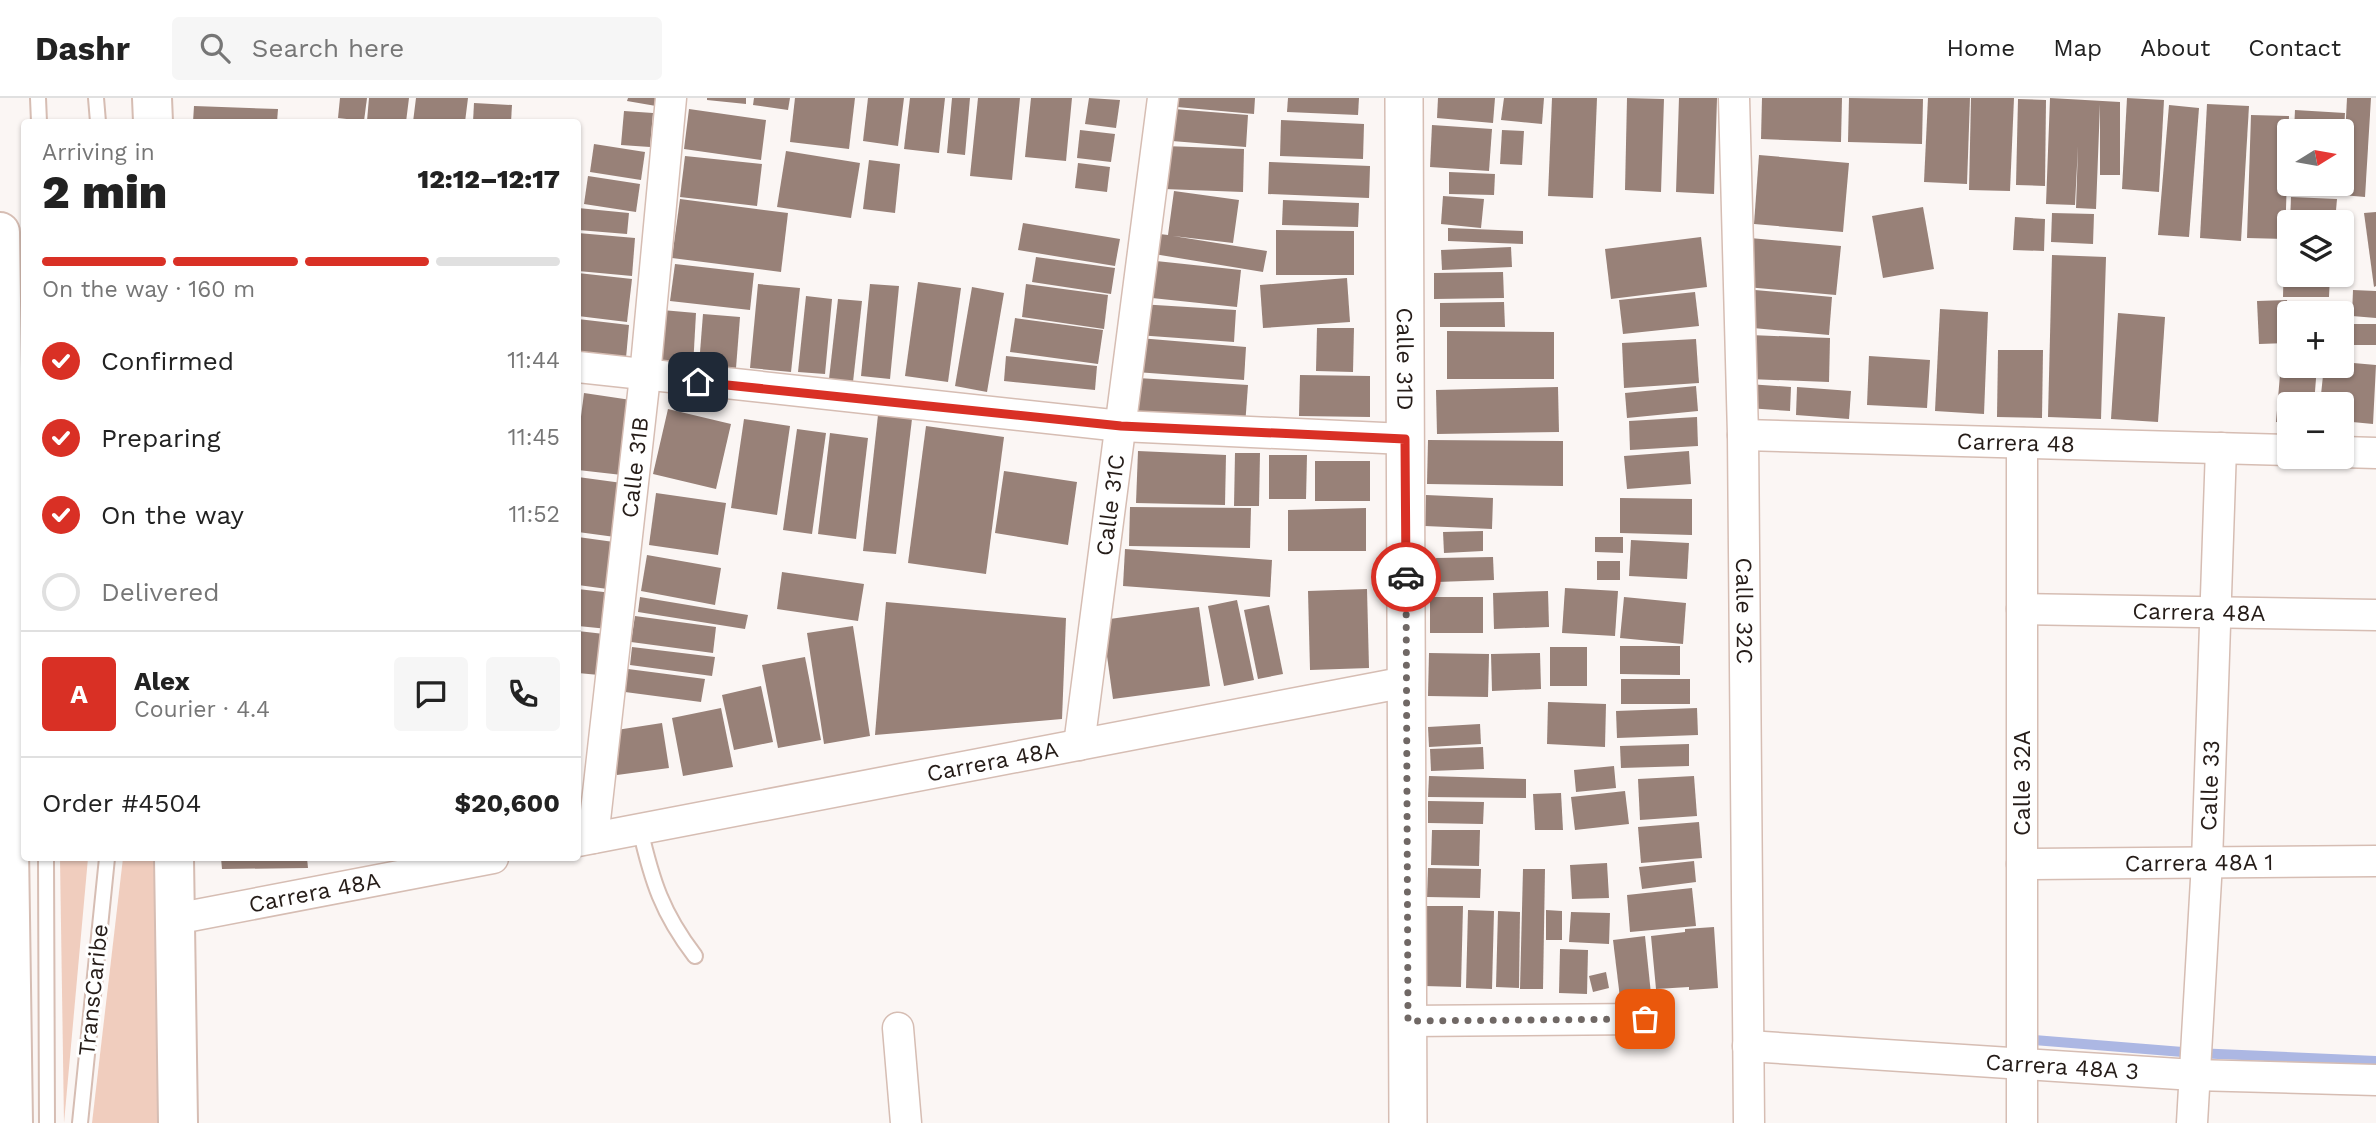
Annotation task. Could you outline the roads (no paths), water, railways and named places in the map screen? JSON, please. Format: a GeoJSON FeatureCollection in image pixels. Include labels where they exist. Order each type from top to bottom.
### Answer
{"type":"FeatureCollection","features":[{"type":"Feature","properties":{"kind":"highway"},"geometry":{"type":"LineString","coordinates":[[152,98],[153,119]]}},
{"type":"Feature","properties":{"kind":"highway"},"geometry":{"type":"LineString","coordinates":[[0,232],[13,1123]]}},
{"type":"Feature","properties":{"kind":"highway"},"geometry":{"type":"LineString","coordinates":[[174,861],[178,1123]]}},
{"type":"Feature","properties":{"kind":"street","name":"Calle 31B"},"geometry":{"type":"LineString","coordinates":[[585,840],[645,376],[671,98]]}},
{"type":"Feature","properties":{"kind":"street","name":"Calle 31C"},"geometry":{"type":"LineString","coordinates":[[1079,745],[1163,98]]}},
{"type":"Feature","properties":{"kind":"street","name":"Calle 31D"},"geometry":{"type":"LineString","coordinates":[[1404,98],[1408,1123]]}},
{"type":"Feature","properties":{"kind":"street","name":"Calle 32C"},"geometry":{"type":"LineString","coordinates":[[1734,98],[1743,435],[1749,1123]]}},
{"type":"Feature","properties":{"kind":"street"},"geometry":{"type":"LineString","coordinates":[[581,368],[1121,426],[1405,439]]}},
{"type":"Feature","properties":{"kind":"street","name":"Carrera 48"},"geometry":{"type":"LineString","coordinates":[[1743,435],[2277,450]]}},
{"type":"Feature","properties":{"kind":"street","name":"Calle 32A"},"geometry":{"type":"LineString","coordinates":[[2022,443],[2022,1123]]}},
{"type":"Feature","properties":{"kind":"street","name":"Calle 33"},"geometry":{"type":"LineString","coordinates":[[2192,1123],[2207,862],[2221,448]]}},
{"type":"Feature","properties":{"kind":"street"},"geometry":{"type":"LineString","coordinates":[[2354,452],[2376,453]]}},
{"type":"Feature","properties":{"kind":"street","name":"Carrera 48A"},"geometry":{"type":"LineString","coordinates":[[2022,609],[2376,615]]}},
{"type":"Feature","properties":{"kind":"street","name":"Carrera 48A"},"geometry":{"type":"LineString","coordinates":[[585,840],[1406,682]]}},
{"type":"Feature","properties":{"kind":"street","name":"Carrera 48A"},"geometry":{"type":"LineString","coordinates":[[175,919],[477,861]]}},
{"type":"Feature","properties":{"kind":"street","name":"Carrera 48A 1"},"geometry":{"type":"LineString","coordinates":[[2022,864],[2376,861]]}},
{"type":"Feature","properties":{"kind":"street"},"geometry":{"type":"LineString","coordinates":[[1408,1021],[1645,1019]]}},
{"type":"Feature","properties":{"kind":"street"},"geometry":{"type":"LineString","coordinates":[[898,1028],[906,1123]]}},
{"type":"Feature","properties":{"kind":"street","name":"Carrera 48A 3"},"geometry":{"type":"LineString","coordinates":[[1748,1046],[2194,1075],[2376,1080]]}},
{"type":"Feature","properties":{"kind":"lane"},"geometry":{"type":"LineString","coordinates":[[38,98],[39,119]]}},
{"type":"Feature","properties":{"kind":"lane"},"geometry":{"type":"LineString","coordinates":[[96,98],[98,119]]}},
{"type":"Feature","properties":{"kind":"lane"},"geometry":{"type":"LineString","coordinates":[[639,829],[666,914],[695,956]]}},
{"type":"Feature","properties":{"kind":"lane","name":"TransCaribe"},"geometry":{"type":"LineString","coordinates":[[46,861],[47,1123]]}},
{"type":"Feature","properties":{"kind":"lane","name":"TransCaribe"},"geometry":{"type":"LineString","coordinates":[[80,1123],[107,861]]}},
{"type":"Feature","properties":{"kind":"waterway"},"geometry":{"type":"LineString","coordinates":[[2034,1040],[2195,1053],[2376,1061]]}}]}
